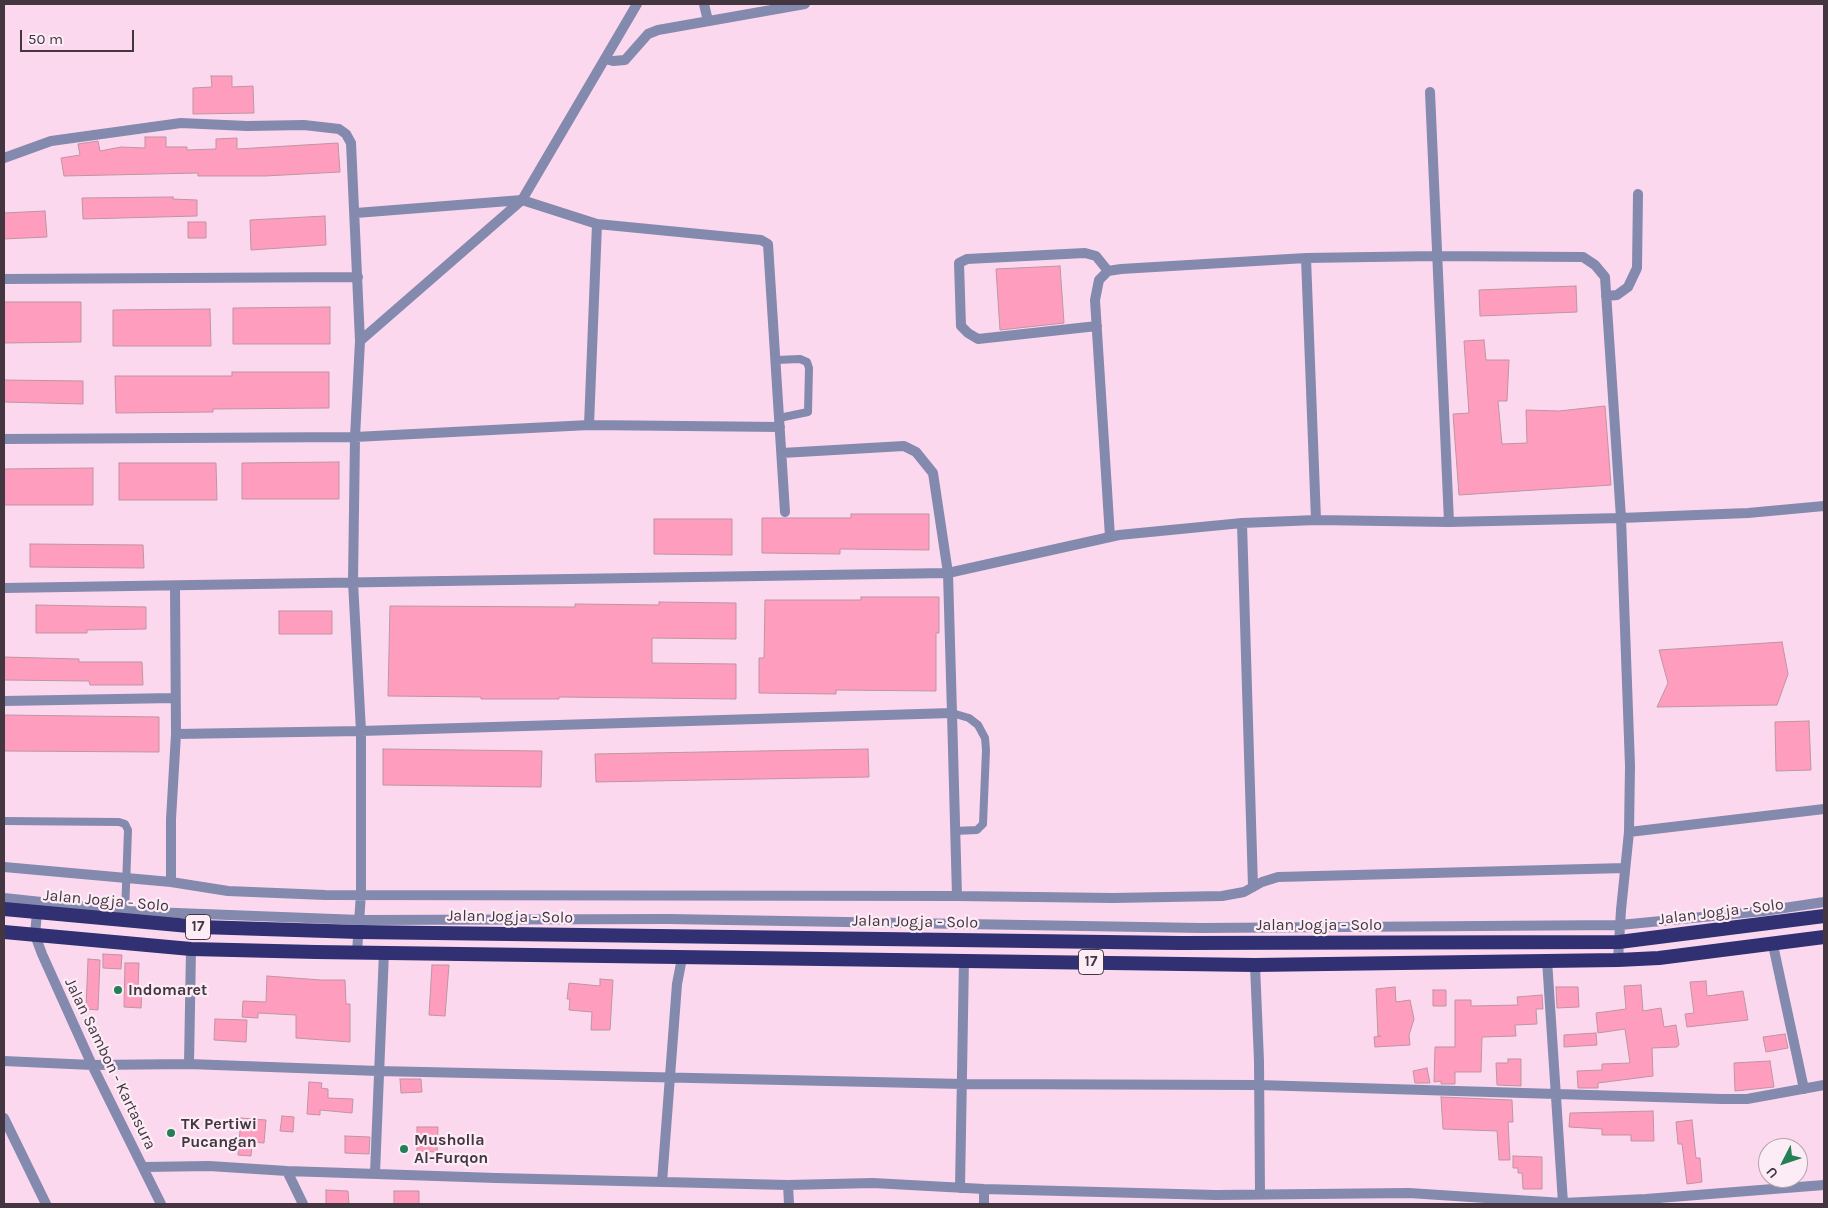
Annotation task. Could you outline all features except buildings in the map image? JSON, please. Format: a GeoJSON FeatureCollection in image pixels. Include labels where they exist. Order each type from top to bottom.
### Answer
{"type":"FeatureCollection","features":[{"type":"Feature","properties":{"kind":"highway","name":"Jalan Jogja - Solo"},"geometry":{"type":"LineString","coordinates":[[4,909],[125,916],[200,927],[417,926],[1248,943],[1619,942],[1824,916]]}},
{"type":"Feature","properties":{"kind":"highway","name":"17"},"geometry":{"type":"LineString","coordinates":[[4,932],[190,949],[682,958],[964,959],[1255,965],[1618,960],[1773,945],[1824,937]]}},
{"type":"Feature","properties":{"kind":"street"},"geometry":{"type":"LineString","coordinates":[[360,342],[522,200],[637,4]]}},
{"type":"Feature","properties":{"kind":"street"},"geometry":{"type":"LineString","coordinates":[[704,4],[708,21]]}},
{"type":"Feature","properties":{"kind":"street"},"geometry":{"type":"LineString","coordinates":[[604,59],[621,62],[626,60],[652,32],[805,4]]}},
{"type":"Feature","properties":{"kind":"street"},"geometry":{"type":"LineString","coordinates":[[1430,92],[1449,522]]}},
{"type":"Feature","properties":{"kind":"street"},"geometry":{"type":"LineString","coordinates":[[4,158],[51,141],[181,124],[304,125],[339,129],[346,134],[351,143],[356,213],[360,342],[355,437],[354,582],[361,731],[361,893],[357,952]]}},
{"type":"Feature","properties":{"kind":"street"},"geometry":{"type":"LineString","coordinates":[[1606,296],[1617,295],[1628,287],[1637,268],[1638,194]]}},
{"type":"Feature","properties":{"kind":"street"},"geometry":{"type":"LineString","coordinates":[[356,213],[522,200],[597,224],[766,241],[769,247],[785,512]]}},
{"type":"Feature","properties":{"kind":"street"},"geometry":{"type":"LineString","coordinates":[[589,425],[597,224]]}},
{"type":"Feature","properties":{"kind":"street"},"geometry":{"type":"LineString","coordinates":[[1097,326],[978,339],[961,326],[959,264],[967,259],[1084,253],[1096,256],[1108,271]]}},
{"type":"Feature","properties":{"kind":"street"},"geometry":{"type":"LineString","coordinates":[[1110,537],[1096,286],[1108,271],[1306,258],[1436,256],[1583,257],[1595,265],[1605,277],[1620,518],[1630,766],[1629,832],[1618,960]]}},
{"type":"Feature","properties":{"kind":"street"},"geometry":{"type":"LineString","coordinates":[[1306,258],[1316,520]]}},
{"type":"Feature","properties":{"kind":"street"},"geometry":{"type":"LineString","coordinates":[[4,279],[358,277]]}},
{"type":"Feature","properties":{"kind":"street"},"geometry":{"type":"LineString","coordinates":[[4,439],[355,437],[589,425],[780,422]]}},
{"type":"Feature","properties":{"kind":"street"},"geometry":{"type":"LineString","coordinates":[[782,453],[904,446],[916,452],[933,473],[948,574],[957,896]]}},
{"type":"Feature","properties":{"kind":"street"},"geometry":{"type":"LineString","coordinates":[[4,588],[175,587],[354,582],[948,574],[1110,537],[1242,523],[1316,520],[1449,522],[1620,518],[1748,513],[1824,506]]}},
{"type":"Feature","properties":{"kind":"street"},"geometry":{"type":"LineString","coordinates":[[1242,523],[1253,887]]}},
{"type":"Feature","properties":{"kind":"street"},"geometry":{"type":"LineString","coordinates":[[171,882],[171,819],[176,734],[174,698],[175,587]]}},
{"type":"Feature","properties":{"kind":"street"},"geometry":{"type":"LineString","coordinates":[[4,700],[174,698]]}},
{"type":"Feature","properties":{"kind":"street"},"geometry":{"type":"LineString","coordinates":[[176,734],[361,731],[952,713]]}},
{"type":"Feature","properties":{"kind":"street"},"geometry":{"type":"LineString","coordinates":[[1629,832],[1824,809]]}},
{"type":"Feature","properties":{"kind":"street"},"geometry":{"type":"LineString","coordinates":[[4,867],[171,882],[228,891],[325,895],[361,893],[1113,898],[1222,896],[1244,892],[1278,877],[1625,868]]}},
{"type":"Feature","properties":{"kind":"street"},"geometry":{"type":"LineString","coordinates":[[4,898],[125,916]]}},
{"type":"Feature","properties":{"kind":"street"},"geometry":{"type":"LineString","coordinates":[[417,926],[668,919],[1249,928],[1620,925],[1764,911],[1824,902]]}},
{"type":"Feature","properties":{"kind":"street"},"geometry":{"type":"LineString","coordinates":[[35,935],[37,912]]}},
{"type":"Feature","properties":{"kind":"street"},"geometry":{"type":"LineString","coordinates":[[1248,943],[1249,928]]}},
{"type":"Feature","properties":{"kind":"street","name":"Jalan Sambon - Kartasura"},"geometry":{"type":"LineString","coordinates":[[35,935],[92,1065],[144,1167],[159,1204]]}},
{"type":"Feature","properties":{"kind":"street"},"geometry":{"type":"LineString","coordinates":[[1773,945],[1804,1089]]}},
{"type":"Feature","properties":{"kind":"street"},"geometry":{"type":"LineString","coordinates":[[189,1064],[190,949]]}},
{"type":"Feature","properties":{"kind":"street"},"geometry":{"type":"LineString","coordinates":[[375,1173],[384,952]]}},
{"type":"Feature","properties":{"kind":"street"},"geometry":{"type":"LineString","coordinates":[[662,1182],[677,984],[682,958]]}},
{"type":"Feature","properties":{"kind":"street"},"geometry":{"type":"LineString","coordinates":[[960,1188],[964,959]]}},
{"type":"Feature","properties":{"kind":"street"},"geometry":{"type":"LineString","coordinates":[[1547,960],[1563,1203]]}},
{"type":"Feature","properties":{"kind":"street"},"geometry":{"type":"LineString","coordinates":[[1255,965],[1260,1194]]}},
{"type":"Feature","properties":{"kind":"street"},"geometry":{"type":"LineString","coordinates":[[4,1061],[92,1065],[189,1064],[378,1071],[963,1084],[1258,1086],[1557,1093],[1747,1100],[1824,1085]]}},
{"type":"Feature","properties":{"kind":"street"},"geometry":{"type":"LineString","coordinates":[[4,1118],[46,1204]]}},
{"type":"Feature","properties":{"kind":"street"},"geometry":{"type":"LineString","coordinates":[[144,1167],[209,1166],[286,1171],[788,1185],[873,1183],[1216,1200],[1260,1194],[1409,1193],[1563,1203],[1646,1202],[1824,1185]]}},
{"type":"Feature","properties":{"kind":"street"},"geometry":{"type":"LineString","coordinates":[[286,1171],[304,1204]]}},
{"type":"Feature","properties":{"kind":"street"},"geometry":{"type":"LineString","coordinates":[[788,1185],[789,1204]]}},
{"type":"Feature","properties":{"kind":"street"},"geometry":{"type":"LineString","coordinates":[[984,1189],[984,1204]]}},
{"type":"Feature","properties":{"kind":"lane"},"geometry":{"type":"LineString","coordinates":[[776,360],[800,359],[807,362],[809,368],[808,412],[780,422]]}},
{"type":"Feature","properties":{"kind":"lane"},"geometry":{"type":"LineString","coordinates":[[952,713],[969,718],[978,724],[985,738],[986,750],[983,824],[977,830],[955,831]]}},
{"type":"Feature","properties":{"kind":"lane"},"geometry":{"type":"LineString","coordinates":[[4,821],[119,822],[125,824],[128,830],[125,916]]}},
{"type":"Feature","properties":{"kind":"place","name":"Indomaret"},"geometry":{"type":"Point","coordinates":[118,990]}},
{"type":"Feature","properties":{"kind":"place","name":"TK Pertiwi Pucangan"},"geometry":{"type":"Point","coordinates":[171,1133]}},
{"type":"Feature","properties":{"kind":"place","name":"Musholla Al-Furqon"},"geometry":{"type":"Point","coordinates":[404,1149]}}]}
